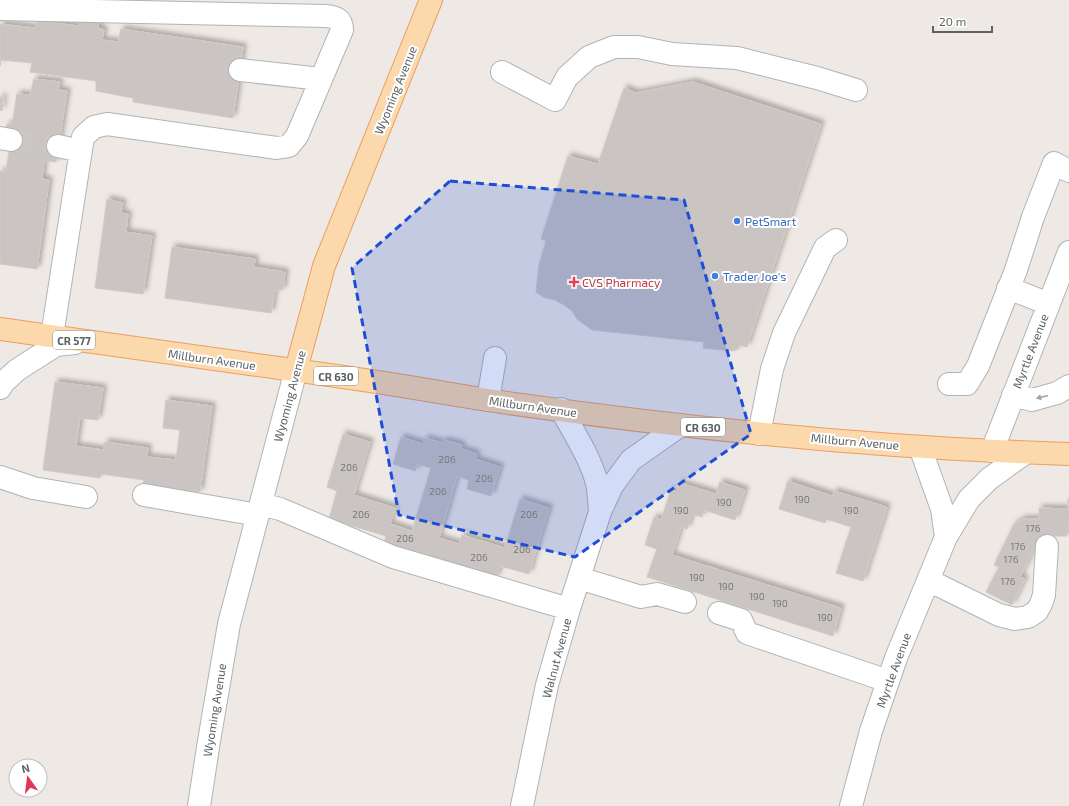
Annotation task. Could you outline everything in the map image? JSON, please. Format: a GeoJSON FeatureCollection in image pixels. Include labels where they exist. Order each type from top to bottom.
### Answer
{"type":"FeatureCollection","features":[{"type":"Feature","properties":{"kind":"main road","name":"Wyoming Avenue"},"geometry":{"type":"LineString","coordinates":[[296,370],[324,266],[431,0]]}},
{"type":"Feature","properties":{"kind":"main road","name":"Millburn Avenue"},"geometry":{"type":"LineString","coordinates":[[0,329],[296,370],[488,400],[681,425],[759,434],[920,447],[1069,454]]}},
{"type":"Feature","properties":{"kind":"street"},"geometry":{"type":"LineString","coordinates":[[0,8],[334,17],[340,20],[342,24],[342,30],[297,136],[289,146],[277,148],[107,124],[94,127],[83,137],[52,336]]}},
{"type":"Feature","properties":{"kind":"street"},"geometry":{"type":"LineString","coordinates":[[502,72],[555,100],[567,77],[589,57],[614,47],[638,47],[672,54],[737,58],[817,78],[856,90]]}},
{"type":"Feature","properties":{"kind":"street"},"geometry":{"type":"LineString","coordinates":[[240,70],[321,79]]}},
{"type":"Feature","properties":{"kind":"street"},"geometry":{"type":"LineString","coordinates":[[58,146],[81,151]]}},
{"type":"Feature","properties":{"kind":"street"},"geometry":{"type":"LineString","coordinates":[[949,384],[967,384],[978,366],[1054,163],[1069,170]]}},
{"type":"Feature","properties":{"kind":"street"},"geometry":{"type":"LineString","coordinates":[[759,434],[772,369],[784,333],[825,248],[836,240]]}},
{"type":"Feature","properties":{"kind":"street","name":"Myrtle Avenue"},"geometry":{"type":"LineString","coordinates":[[992,451],[1069,252]]}},
{"type":"Feature","properties":{"kind":"street"},"geometry":{"type":"LineString","coordinates":[[1008,288],[1049,304]]}},
{"type":"Feature","properties":{"kind":"street"},"geometry":{"type":"LineString","coordinates":[[0,388],[2,383],[17,370],[56,345],[86,342]]}},
{"type":"Feature","properties":{"kind":"street"},"geometry":{"type":"LineString","coordinates":[[488,400],[495,358]]}},
{"type":"Feature","properties":{"kind":"street","name":"Wyoming Avenue"},"geometry":{"type":"LineString","coordinates":[[199,806],[208,741],[229,624],[296,370]]}},
{"type":"Feature","properties":{"kind":"street"},"geometry":{"type":"LineString","coordinates":[[1013,395],[1032,400],[1057,393],[1069,386]]}},
{"type":"Feature","properties":{"kind":"street","name":"Walnut Avenue"},"geometry":{"type":"LineString","coordinates":[[561,409],[592,470],[597,484],[600,512]]}},
{"type":"Feature","properties":{"kind":"street","name":"Walnut Avenue"},"geometry":{"type":"LineString","coordinates":[[522,806],[547,685],[569,609],[600,512],[612,486],[631,460],[681,425]]}},
{"type":"Feature","properties":{"kind":"street"},"geometry":{"type":"LineString","coordinates":[[920,447],[942,509],[946,538]]}},
{"type":"Feature","properties":{"kind":"street","name":"Myrtle Avenue"},"geometry":{"type":"LineString","coordinates":[[851,806],[871,730],[896,658],[946,538],[969,499],[989,479],[1025,453]]}},
{"type":"Feature","properties":{"kind":"street"},"geometry":{"type":"LineString","coordinates":[[0,477],[33,488],[86,497]]}},
{"type":"Feature","properties":{"kind":"street"},"geometry":{"type":"LineString","coordinates":[[144,495],[280,510],[393,557],[569,609]]}},
{"type":"Feature","properties":{"kind":"street"},"geometry":{"type":"LineString","coordinates":[[928,580],[998,615],[1015,619],[1028,617],[1037,611],[1042,600],[1047,546]]}},
{"type":"Feature","properties":{"kind":"street"},"geometry":{"type":"LineString","coordinates":[[579,578],[641,597],[657,594],[685,602]]}},
{"type":"Feature","properties":{"kind":"street"},"geometry":{"type":"LineString","coordinates":[[719,613],[741,620],[747,633],[888,681]]}},
{"type":"Feature","properties":{"kind":"highlighted area"},"geometry":{"type":"Polygon","coordinates":[[[450,181],[684,200],[751,434],[575,557],[399,515],[352,268],[450,181]]]}},
{"type":"Feature","properties":{"kind":"building"},"geometry":{"type":"Polygon","coordinates":[[[80,19],[99,21],[98,28],[104,30],[102,40],[118,42],[121,29],[243,47],[233,118],[133,102],[133,98],[96,91],[96,81],[30,72],[32,63],[1,60],[0,66],[0,24],[35,28],[37,21],[78,26],[80,19]]]}},
{"type":"Feature","properties":{"kind":"building"},"geometry":{"type":"Polygon","coordinates":[[[34,79],[60,82],[58,90],[67,91],[56,162],[44,161],[42,179],[49,180],[37,269],[0,264],[0,171],[6,172],[11,138],[6,136],[7,124],[12,125],[17,94],[30,95],[34,79]]]}},
{"type":"Feature","properties":{"kind":"building"},"geometry":{"type":"Polygon","coordinates":[[[693,82],[821,124],[747,347],[739,345],[738,349],[733,351],[703,348],[704,342],[592,330],[577,319],[572,311],[564,305],[555,300],[543,297],[536,292],[539,265],[546,241],[541,239],[568,156],[598,164],[624,88],[636,93],[693,82]]]}},
{"type":"Feature","properties":{"kind":"building"},"geometry":{"type":"Polygon","coordinates":[[[0,97],[3,97],[2,111],[0,110],[0,97]]]}},
{"type":"Feature","properties":{"kind":"building"},"geometry":{"type":"Polygon","coordinates":[[[107,199],[123,203],[121,213],[128,214],[126,232],[152,236],[143,294],[95,288],[107,199]]]}},
{"type":"Feature","properties":{"kind":"building"},"geometry":{"type":"Polygon","coordinates":[[[172,247],[255,259],[254,267],[285,272],[283,290],[275,290],[271,313],[165,298],[172,247]]]}},
{"type":"Feature","properties":{"kind":"building"},"geometry":{"type":"Polygon","coordinates":[[[55,382],[103,388],[98,420],[80,418],[76,446],[104,450],[105,442],[148,448],[147,457],[176,460],[180,430],[163,428],[166,400],[212,406],[200,492],[143,485],[144,480],[101,474],[100,478],[43,470],[55,382]]]}},
{"type":"Feature","properties":{"kind":"building"},"geometry":{"type":"Polygon","coordinates":[[[343,434],[370,442],[354,495],[395,508],[390,524],[412,531],[431,468],[417,464],[415,471],[393,464],[401,437],[423,444],[425,438],[443,443],[444,440],[462,445],[461,449],[477,454],[475,459],[500,467],[491,496],[467,489],[469,480],[457,476],[439,538],[459,544],[462,535],[505,548],[520,499],[549,508],[529,574],[500,566],[496,578],[384,544],[386,536],[329,519],[337,491],[327,487],[343,434]]]}},
{"type":"Feature","properties":{"kind":"building"},"geometry":{"type":"Polygon","coordinates":[[[788,481],[833,496],[834,491],[887,507],[863,581],[836,573],[851,527],[826,519],[825,523],[779,509],[788,481]]]}},
{"type":"Feature","properties":{"kind":"building"},"geometry":{"type":"Polygon","coordinates":[[[720,482],[745,490],[735,520],[704,510],[702,517],[692,514],[687,529],[681,527],[672,555],[841,608],[833,636],[647,577],[657,549],[645,545],[654,517],[661,520],[671,490],[677,492],[680,483],[716,494],[720,482]]]}},
{"type":"Feature","properties":{"kind":"building"},"geometry":{"type":"Polygon","coordinates":[[[1068,499],[1069,525],[1067,536],[1039,536],[1039,546],[1035,546],[1020,577],[1025,579],[1012,605],[986,592],[999,567],[994,565],[1014,524],[1023,519],[1039,519],[1039,508],[1068,509],[1068,499]]]}},
{"type":"Feature","properties":{"kind":"tunnel"},"geometry":{"type":"LineString","coordinates":[[11,140],[58,146]]}},
{"type":"Feature","properties":{"kind":"place","name":"PetSmart"},"geometry":{"type":"Point","coordinates":[737,221]}},
{"type":"Feature","properties":{"kind":"place","name":"Trader Joe's"},"geometry":{"type":"Point","coordinates":[715,276]}},
{"type":"Feature","properties":{"kind":"place","name":"CVS Pharmacy"},"geometry":{"type":"Point","coordinates":[574,282]}}]}
